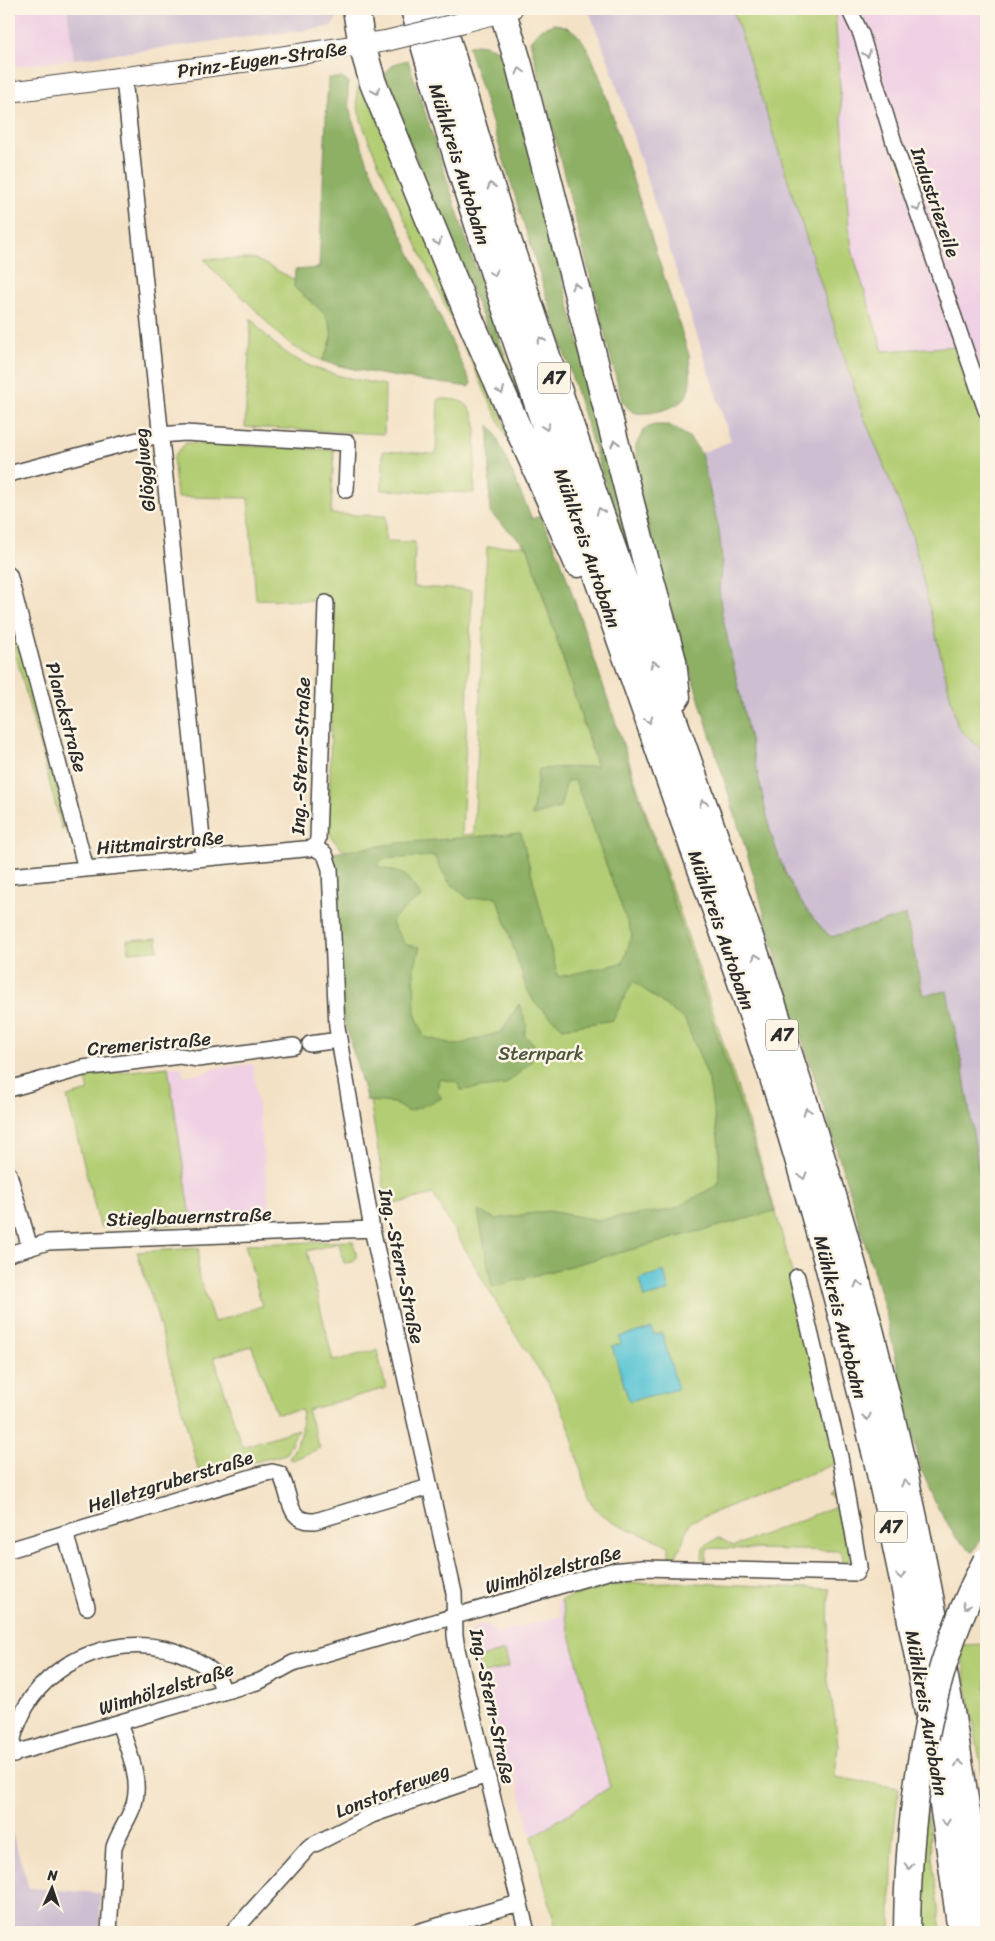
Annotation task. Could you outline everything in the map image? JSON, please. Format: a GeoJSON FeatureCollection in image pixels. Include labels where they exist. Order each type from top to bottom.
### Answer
{"type":"FeatureCollection","features":[{"type":"Feature","properties":{"kind":"highway"},"geometry":{"type":"LineString","coordinates":[[356,9],[374,43],[373,83],[472,324],[558,521],[582,571],[615,625]]}},
{"type":"Feature","properties":{"kind":"highway","name":"Mühlkreis Autobahn"},"geometry":{"type":"LineString","coordinates":[[414,9],[476,219],[559,465],[768,1063],[792,1139],[836,1294],[867,1417],[919,1664],[943,1802],[961,1932]]}},
{"type":"Feature","properties":{"kind":"highway","name":"Mühlkreis Autobahn"},"geometry":{"type":"LineString","coordinates":[[438,9],[498,210],[612,547],[682,743],[805,1104],[830,1185],[868,1322],[897,1444],[947,1691],[965,1797],[984,1932]]}},
{"type":"Feature","properties":{"kind":"highway"},"geometry":{"type":"LineString","coordinates":[[505,10],[673,661],[682,743]]}},
{"type":"Feature","properties":{"kind":"highway"},"geometry":{"type":"LineString","coordinates":[[907,1932],[910,1855],[917,1780],[923,1749],[949,1649],[973,1588],[986,1561]]}},
{"type":"Feature","properties":{"kind":"main road","name":"Prinz-Eugen-Straße"},"geometry":{"type":"LineString","coordinates":[[9,92],[374,43],[464,22],[505,10]]}},
{"type":"Feature","properties":{"kind":"street","name":"Industriezeile"},"geometry":{"type":"LineString","coordinates":[[849,9],[861,34],[896,149],[986,410]]}},
{"type":"Feature","properties":{"kind":"street","name":"Glögglweg"},"geometry":{"type":"LineString","coordinates":[[124,78],[204,858]]}},
{"type":"Feature","properties":{"kind":"street"},"geometry":{"type":"LineString","coordinates":[[9,474],[160,435],[185,434],[348,443],[346,490]]}},
{"type":"Feature","properties":{"kind":"street","name":"Planckstraße"},"geometry":{"type":"LineString","coordinates":[[9,574],[86,869]]}},
{"type":"Feature","properties":{"kind":"street","name":"Ing.-Stern-Straße"},"geometry":{"type":"LineString","coordinates":[[326,603],[318,839],[315,848],[325,854],[330,869],[339,1040],[372,1229],[454,1593],[456,1642],[487,1775],[527,1932]]}},
{"type":"Feature","properties":{"kind":"street","name":"Hittmairstraße"},"geometry":{"type":"LineString","coordinates":[[9,876],[315,848]]}},
{"type":"Feature","properties":{"kind":"street"},"geometry":{"type":"LineString","coordinates":[[310,1044],[339,1040]]}},
{"type":"Feature","properties":{"kind":"street","name":"Cremeristraße"},"geometry":{"type":"LineString","coordinates":[[9,1089],[83,1068],[180,1056],[198,1059],[294,1046]]}},
{"type":"Feature","properties":{"kind":"street"},"geometry":{"type":"LineString","coordinates":[[9,1174],[30,1248]]}},
{"type":"Feature","properties":{"kind":"street","name":"Stieglbauernstraße"},"geometry":{"type":"LineString","coordinates":[[9,1254],[48,1242],[372,1229]]}},
{"type":"Feature","properties":{"kind":"street","name":"Wimhölzelstraße"},"geometry":{"type":"LineString","coordinates":[[11,1755],[260,1681],[293,1662],[619,1569],[656,1568],[845,1574],[858,1572],[859,1566],[840,1457],[797,1277]]}},
{"type":"Feature","properties":{"kind":"street","name":"Helletzgruberstraße"},"geometry":{"type":"LineString","coordinates":[[9,1550],[272,1472],[280,1474],[297,1519],[306,1522],[315,1521],[429,1487]]}},
{"type":"Feature","properties":{"kind":"street"},"geometry":{"type":"LineString","coordinates":[[65,1533],[87,1607]]}},
{"type":"Feature","properties":{"kind":"street"},"geometry":{"type":"LineString","coordinates":[[11,1755],[11,1746],[23,1712],[42,1685],[68,1664],[99,1651],[131,1645],[147,1645],[178,1652],[193,1659],[213,1673],[219,1679],[223,1692]]}},
{"type":"Feature","properties":{"kind":"street"},"geometry":{"type":"LineString","coordinates":[[109,1932],[114,1847],[129,1816],[136,1795],[135,1775],[120,1723]]}},
{"type":"Feature","properties":{"kind":"street","name":"Lonstorferweg"},"geometry":{"type":"LineString","coordinates":[[233,1932],[309,1847],[372,1815],[487,1775]]}},
{"type":"Feature","properties":{"kind":"street"},"geometry":{"type":"LineString","coordinates":[[417,1932],[519,1903]]}},
{"type":"Feature","properties":{"kind":"shaded area"},"geometry":{"type":"Polygon","coordinates":[[[9,9],[67,9],[74,59],[9,67],[9,9]]]}},
{"type":"Feature","properties":{"kind":"shaded area"},"geometry":{"type":"Polygon","coordinates":[[[67,9],[339,9],[335,22],[330,27],[74,59],[67,9]]]}},
{"type":"Feature","properties":{"kind":"shaded area"},"geometry":{"type":"Polygon","coordinates":[[[596,9],[733,9],[863,415],[912,534],[958,728],[986,753],[986,1215],[947,991],[923,995],[907,916],[831,937],[814,920],[795,896],[781,867],[771,834],[722,614],[719,589],[722,560],[719,530],[701,453],[731,441],[610,65],[589,11],[596,9]]]}},
{"type":"Feature","properties":{"kind":"shaded area"},"geometry":{"type":"Polygon","coordinates":[[[835,9],[847,19],[854,30],[958,346],[883,351],[853,254],[849,227],[835,9]]]}},
{"type":"Feature","properties":{"kind":"shaded area"},"geometry":{"type":"Polygon","coordinates":[[[858,9],[986,9],[986,387],[906,155],[866,24],[858,9]]]}},
{"type":"Feature","properties":{"kind":"shaded area"},"geometry":{"type":"Polygon","coordinates":[[[253,1064],[271,1220],[192,1224],[168,1067],[181,1067],[183,1076],[207,1072],[216,1068],[253,1064]]]}},
{"type":"Feature","properties":{"kind":"shaded area"},"geometry":{"type":"Polygon","coordinates":[[[561,1600],[610,1787],[532,1837],[512,1762],[500,1764],[479,1681],[472,1633],[481,1623],[498,1633],[560,1616],[556,1601],[561,1600]]]}},
{"type":"Feature","properties":{"kind":"shaded area"},"geometry":{"type":"Polygon","coordinates":[[[9,1823],[29,1888],[101,1893],[99,1932],[9,1932],[9,1823]]]}},
{"type":"Feature","properties":{"kind":"green space"},"geometry":{"type":"Polygon","coordinates":[[[733,9],[835,9],[849,227],[853,254],[883,351],[958,346],[986,433],[986,753],[958,728],[912,534],[863,415],[733,9]]]}},
{"type":"Feature","properties":{"kind":"green space"},"geometry":{"type":"Polygon","coordinates":[[[553,24],[572,30],[579,36],[594,62],[689,355],[690,380],[687,394],[678,403],[663,410],[646,413],[633,412],[622,401],[530,41],[539,30],[553,24]]]}},
{"type":"Feature","properties":{"kind":"green space"},"geometry":{"type":"Polygon","coordinates":[[[476,44],[492,47],[505,56],[647,607],[644,607],[468,46],[476,44]]]}},
{"type":"Feature","properties":{"kind":"green space"},"geometry":{"type":"Polygon","coordinates":[[[408,60],[497,334],[561,505],[384,81],[387,72],[392,66],[408,60]]]}},
{"type":"Feature","properties":{"kind":"green space"},"geometry":{"type":"Polygon","coordinates":[[[328,78],[341,78],[348,81],[348,99],[352,119],[368,163],[471,383],[469,387],[377,374],[322,361],[329,348],[331,327],[321,311],[294,287],[295,270],[319,268],[328,78]]]}},
{"type":"Feature","properties":{"kind":"green space"},"geometry":{"type":"Polygon","coordinates":[[[362,81],[541,511],[365,132],[357,97],[358,88],[362,81]]]}},
{"type":"Feature","properties":{"kind":"green space"},"geometry":{"type":"Polygon","coordinates":[[[204,259],[255,259],[295,280],[294,287],[321,311],[331,327],[329,348],[322,361],[294,347],[279,335],[204,259]]]}},
{"type":"Feature","properties":{"kind":"green space"},"geometry":{"type":"Polygon","coordinates":[[[251,318],[279,348],[310,366],[346,377],[385,385],[384,434],[245,427],[251,318]]]}},
{"type":"Feature","properties":{"kind":"green space"},"geometry":{"type":"Polygon","coordinates":[[[438,399],[463,402],[474,416],[476,424],[474,493],[382,490],[383,451],[436,454],[438,399]]]}},
{"type":"Feature","properties":{"kind":"green space"},"geometry":{"type":"Polygon","coordinates":[[[489,425],[493,429],[532,519],[540,516],[559,555],[630,765],[775,1211],[492,1287],[478,1211],[496,1219],[548,1211],[598,1220],[672,1210],[719,1184],[719,1145],[708,1077],[685,1020],[633,981],[613,1020],[563,1028],[535,1003],[526,987],[500,905],[495,896],[469,899],[448,881],[434,856],[382,859],[377,866],[405,875],[422,897],[406,907],[391,922],[406,945],[420,947],[414,969],[415,1013],[424,1037],[457,1045],[501,1032],[519,1004],[527,1025],[524,1035],[534,1044],[531,1062],[505,1085],[461,1090],[457,1082],[439,1079],[437,1092],[442,1098],[408,1112],[394,1103],[367,1101],[336,991],[325,854],[400,843],[521,833],[558,977],[623,963],[632,935],[575,780],[567,781],[560,808],[532,816],[539,769],[597,766],[528,548],[490,513],[489,425]]]}},
{"type":"Feature","properties":{"kind":"green space"},"geometry":{"type":"Polygon","coordinates":[[[654,425],[669,425],[689,437],[701,453],[719,530],[722,560],[719,589],[722,614],[771,834],[787,877],[809,913],[831,937],[906,915],[923,995],[947,991],[963,1070],[986,1215],[986,1530],[973,1552],[957,1539],[938,1508],[921,1469],[884,1306],[817,1085],[781,976],[754,876],[657,564],[636,475],[636,445],[644,429],[654,425]]]}},
{"type":"Feature","properties":{"kind":"green space","name":"Sternpark"},"geometry":{"type":"Polygon","coordinates":[[[186,443],[334,450],[331,514],[386,516],[385,541],[415,542],[414,587],[472,590],[462,835],[474,834],[487,547],[527,545],[597,767],[630,765],[723,1042],[775,1210],[800,1304],[837,1463],[692,1521],[675,1556],[669,1556],[669,1546],[624,1528],[603,1516],[595,1508],[588,1497],[568,1423],[559,1403],[513,1331],[433,1194],[387,1206],[359,1032],[353,857],[333,840],[329,832],[333,601],[256,599],[248,498],[177,497],[173,457],[186,443]]]}},
{"type":"Feature","properties":{"kind":"green space"},"geometry":{"type":"Polygon","coordinates":[[[9,607],[67,828],[62,830],[9,629],[9,607]]]}},
{"type":"Feature","properties":{"kind":"green space"},"geometry":{"type":"Polygon","coordinates":[[[157,938],[158,950],[128,952],[127,940],[157,938]]]}},
{"type":"Feature","properties":{"kind":"green space"},"geometry":{"type":"Polygon","coordinates":[[[168,1067],[192,1224],[100,1227],[67,1097],[89,1091],[85,1076],[168,1067]]]}},
{"type":"Feature","properties":{"kind":"green space"},"geometry":{"type":"Polygon","coordinates":[[[353,1241],[357,1257],[353,1262],[344,1263],[339,1243],[307,1251],[333,1361],[377,1350],[386,1388],[307,1410],[320,1448],[293,1460],[289,1459],[301,1435],[302,1410],[276,1413],[252,1346],[214,1357],[242,1447],[298,1429],[286,1454],[200,1476],[156,1312],[137,1252],[199,1248],[198,1273],[214,1322],[262,1306],[245,1244],[353,1241]]]}},
{"type":"Feature","properties":{"kind":"green space"},"geometry":{"type":"Polygon","coordinates":[[[833,1494],[840,1498],[851,1561],[842,1565],[841,1551],[707,1548],[706,1562],[702,1558],[703,1548],[706,1544],[719,1538],[734,1546],[839,1505],[827,1495],[833,1494]]]}},
{"type":"Feature","properties":{"kind":"green space"},"geometry":{"type":"Polygon","coordinates":[[[673,1582],[829,1589],[827,1675],[838,1745],[835,1777],[899,1788],[892,1860],[891,1932],[557,1932],[532,1837],[610,1787],[561,1600],[610,1586],[673,1582]]]}},
{"type":"Feature","properties":{"kind":"green space"},"geometry":{"type":"Polygon","coordinates":[[[986,1644],[986,1795],[960,1645],[986,1644]]]}},
{"type":"Feature","properties":{"kind":"green space"},"geometry":{"type":"Polygon","coordinates":[[[505,1651],[509,1667],[482,1674],[477,1658],[505,1651]]]}},
{"type":"Feature","properties":{"kind":"green space"},"geometry":{"type":"Polygon","coordinates":[[[926,1805],[941,1932],[917,1932],[926,1805]]]}},
{"type":"Feature","properties":{"kind":"water"},"geometry":{"type":"Polygon","coordinates":[[[664,1271],[669,1291],[644,1298],[639,1279],[664,1271]]]}},
{"type":"Feature","properties":{"kind":"water"},"geometry":{"type":"Polygon","coordinates":[[[652,1328],[654,1335],[662,1333],[678,1389],[629,1401],[612,1346],[621,1344],[619,1337],[652,1328]]]}}]}
